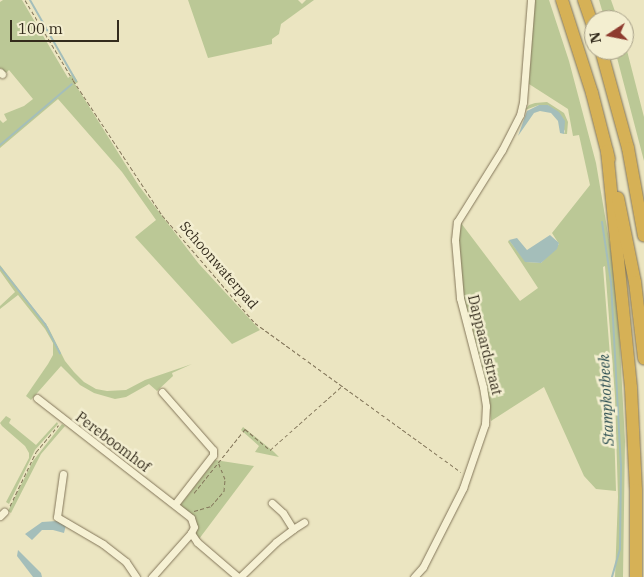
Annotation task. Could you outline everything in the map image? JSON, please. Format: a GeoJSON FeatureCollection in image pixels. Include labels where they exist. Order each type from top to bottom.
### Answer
{"type":"FeatureCollection","features":[{"type":"Feature","properties":{"kind":"highway"},"geometry":{"type":"LineString","coordinates":[[562,0],[592,93],[607,151],[635,282],[644,358]]}},
{"type":"Feature","properties":{"kind":"highway"},"geometry":{"type":"LineString","coordinates":[[604,60],[628,148],[644,236]]}},
{"type":"Feature","properties":{"kind":"highway"},"geometry":{"type":"LineString","coordinates":[[607,151],[631,388],[636,577]]}},
{"type":"Feature","properties":{"kind":"highway"},"geometry":{"type":"LineString","coordinates":[[630,577],[636,548]]}},
{"type":"Feature","properties":{"kind":"street","name":"Dappaardstraat"},"geometry":{"type":"LineString","coordinates":[[414,577],[431,552],[468,476],[485,424],[486,406],[460,298],[456,258],[456,231],[457,222],[502,150],[520,115],[523,102],[531,0]]}},
{"type":"Feature","properties":{"kind":"street"},"geometry":{"type":"LineString","coordinates":[[162,392],[213,450],[213,455],[175,504]]}},
{"type":"Feature","properties":{"kind":"street","name":"Pereboomhof"},"geometry":{"type":"LineString","coordinates":[[37,398],[192,518],[194,527],[191,533],[197,542],[239,577],[276,542],[304,522]]}},
{"type":"Feature","properties":{"kind":"street"},"geometry":{"type":"LineString","coordinates":[[63,474],[57,517],[103,544],[126,562],[136,577]]}},
{"type":"Feature","properties":{"kind":"street"},"geometry":{"type":"LineString","coordinates":[[272,503],[283,513],[293,530]]}},
{"type":"Feature","properties":{"kind":"street"},"geometry":{"type":"LineString","coordinates":[[152,577],[191,533]]}},
{"type":"Feature","properties":{"kind":"path","name":"Schoonwaterpad"},"geometry":{"type":"LineString","coordinates":[[25,0],[73,80],[139,182],[168,222],[255,323],[468,476]]}},
{"type":"Feature","properties":{"kind":"path"},"geometry":{"type":"LineString","coordinates":[[190,497],[245,429],[270,450],[342,386]]}},
{"type":"Feature","properties":{"kind":"path"},"geometry":{"type":"LineString","coordinates":[[2,514],[11,505],[36,452],[63,420]]}},
{"type":"Feature","properties":{"kind":"path"},"geometry":{"type":"LineString","coordinates":[[188,507],[192,511],[206,508],[220,499],[226,486],[218,462]]}},
{"type":"Feature","properties":{"kind":"green space"},"geometry":{"type":"Polygon","coordinates":[[[3,0],[22,0],[68,78],[73,74],[78,82],[75,84],[139,186],[199,264],[260,330],[232,344],[135,237],[156,220],[122,172],[58,99],[0,148],[0,120],[3,123],[7,120],[4,114],[24,106],[33,99],[9,70],[5,74],[0,68],[0,2],[3,0]]]}},
{"type":"Feature","properties":{"kind":"green space"},"geometry":{"type":"Polygon","coordinates":[[[188,0],[298,0],[302,4],[306,0],[314,0],[281,24],[279,34],[272,39],[272,44],[208,58],[188,0]]]}},
{"type":"Feature","properties":{"kind":"green space"},"geometry":{"type":"Polygon","coordinates":[[[534,0],[549,0],[569,61],[596,163],[613,263],[619,329],[625,441],[623,577],[615,577],[618,497],[615,396],[605,266],[603,267],[613,394],[616,491],[596,489],[584,476],[544,387],[491,421],[486,383],[463,305],[458,236],[461,223],[520,301],[538,288],[508,242],[509,240],[526,262],[541,263],[559,244],[552,233],[590,185],[579,135],[573,136],[568,109],[529,84],[534,0]]]}},
{"type":"Feature","properties":{"kind":"green space"},"geometry":{"type":"Polygon","coordinates":[[[599,0],[611,0],[614,10],[602,10],[599,0]]]}},
{"type":"Feature","properties":{"kind":"green space"},"geometry":{"type":"Polygon","coordinates":[[[618,60],[629,60],[644,117],[644,161],[618,60]]]}},
{"type":"Feature","properties":{"kind":"green space"},"geometry":{"type":"Polygon","coordinates":[[[547,102],[564,113],[568,122],[567,134],[564,134],[565,131],[548,105],[539,105],[525,110],[529,105],[547,102]]]}},
{"type":"Feature","properties":{"kind":"green space"},"geometry":{"type":"Polygon","coordinates":[[[0,265],[48,327],[65,361],[84,382],[96,389],[107,391],[126,390],[145,380],[192,364],[172,373],[173,376],[157,391],[149,384],[126,397],[115,399],[94,393],[80,385],[61,366],[31,400],[26,396],[53,355],[53,343],[45,329],[18,295],[0,309],[0,306],[15,292],[0,271],[0,265]]]}},
{"type":"Feature","properties":{"kind":"green space"},"geometry":{"type":"Polygon","coordinates":[[[6,416],[11,419],[9,423],[36,445],[57,422],[58,424],[35,450],[9,504],[6,502],[29,458],[29,453],[25,446],[0,423],[6,416]]]}},
{"type":"Feature","properties":{"kind":"green space"},"geometry":{"type":"Polygon","coordinates":[[[62,424],[65,426],[41,454],[11,513],[8,511],[33,461],[62,424]]]}},
{"type":"Feature","properties":{"kind":"green space"},"geometry":{"type":"Polygon","coordinates":[[[243,427],[279,457],[255,452],[259,446],[241,430],[243,427]]]}},
{"type":"Feature","properties":{"kind":"green space"},"geometry":{"type":"Polygon","coordinates":[[[215,460],[254,466],[199,539],[196,534],[195,519],[181,504],[215,460]]]}},
{"type":"Feature","properties":{"kind":"water"},"geometry":{"type":"Polygon","coordinates":[[[539,105],[548,105],[559,112],[565,121],[564,134],[560,133],[558,121],[551,113],[540,111],[534,113],[518,136],[527,111],[539,105]]]}},
{"type":"Feature","properties":{"kind":"water"},"geometry":{"type":"Polygon","coordinates":[[[550,235],[559,243],[557,249],[541,263],[525,262],[509,240],[517,238],[527,250],[550,235]]]}},
{"type":"Feature","properties":{"kind":"water"},"geometry":{"type":"Polygon","coordinates":[[[57,521],[66,525],[64,533],[42,530],[32,540],[25,534],[42,522],[57,521]]]}},
{"type":"Feature","properties":{"kind":"water"},"geometry":{"type":"Polygon","coordinates":[[[18,550],[41,573],[42,577],[33,577],[17,556],[18,550]]]}},
{"type":"Feature","properties":{"kind":"waterway"},"geometry":{"type":"LineString","coordinates":[[30,0],[76,81]]}},
{"type":"Feature","properties":{"kind":"waterway"},"geometry":{"type":"LineString","coordinates":[[0,145],[72,84]]}},
{"type":"Feature","properties":{"kind":"waterway","name":"Stampkotbeek"},"geometry":{"type":"LineString","coordinates":[[602,222],[611,282],[621,465],[620,549],[612,577]]}},
{"type":"Feature","properties":{"kind":"waterway"},"geometry":{"type":"LineString","coordinates":[[0,267],[45,324],[60,353]]}}]}
